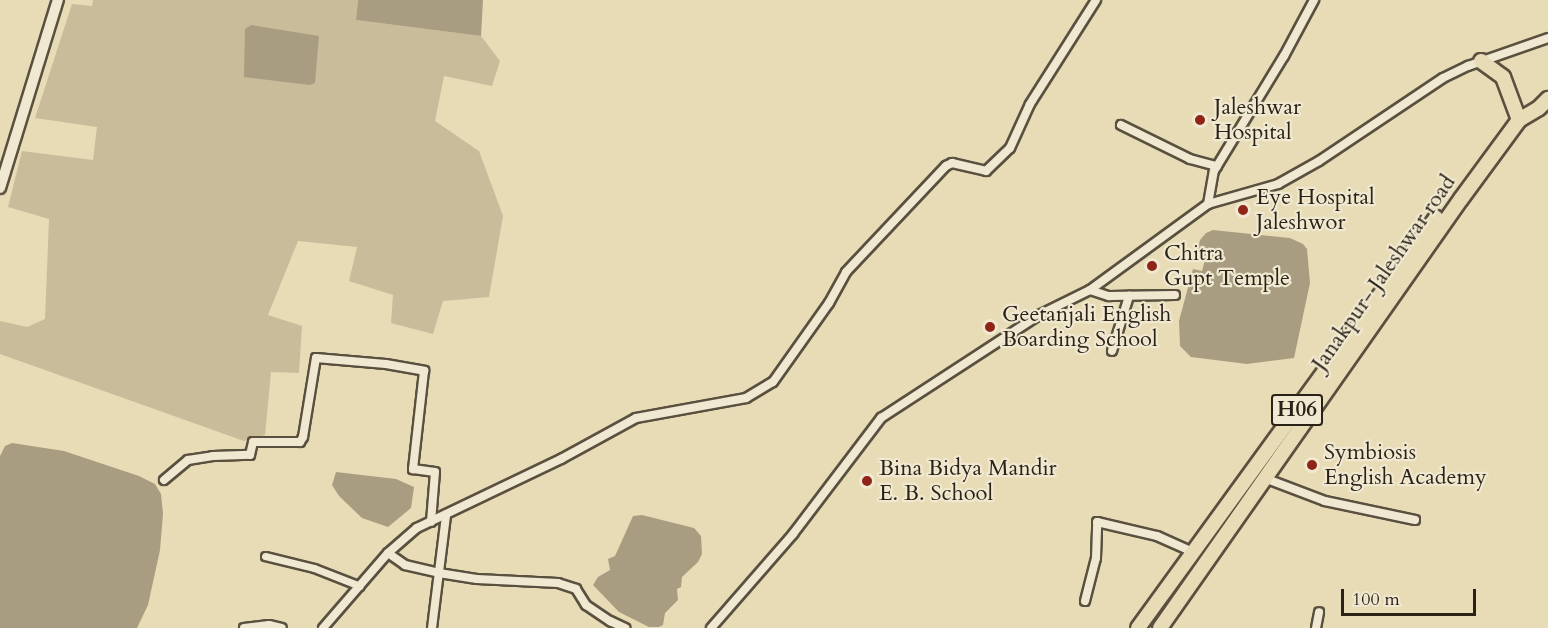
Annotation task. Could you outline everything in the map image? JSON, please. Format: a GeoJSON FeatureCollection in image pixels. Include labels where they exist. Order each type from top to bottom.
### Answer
{"type":"FeatureCollection","features":[{"type":"Feature","properties":{"kind":"highway"},"geometry":{"type":"LineString","coordinates":[[1481,61],[1503,78],[1519,120]]}},
{"type":"Feature","properties":{"kind":"highway","name":"Janakpur- Jaleshwar road"},"geometry":{"type":"LineString","coordinates":[[1160,628],[1267,479],[1461,199],[1519,120],[1539,108],[1548,99]]}},
{"type":"Feature","properties":{"kind":"highway","name":"H06"},"geometry":{"type":"LineString","coordinates":[[1138,628],[1442,210],[1461,199]]}},
{"type":"Feature","properties":{"kind":"street"},"geometry":{"type":"LineString","coordinates":[[0,188],[58,0]]}},
{"type":"Feature","properties":{"kind":"street"},"geometry":{"type":"LineString","coordinates":[[323,628],[388,553],[417,528],[561,459],[636,418],[746,398],[773,382],[829,303],[846,272],[946,166],[952,163],[986,171],[1010,148],[1030,104],[1096,0]]}},
{"type":"Feature","properties":{"kind":"street"},"geometry":{"type":"LineString","coordinates":[[1208,204],[1217,166],[1284,56],[1314,0]]}},
{"type":"Feature","properties":{"kind":"street"},"geometry":{"type":"LineString","coordinates":[[711,628],[793,534],[881,418],[1039,315],[1090,290],[1208,204],[1278,184],[1369,128],[1424,88],[1481,61],[1548,38]]}},
{"type":"Feature","properties":{"kind":"street"},"geometry":{"type":"LineString","coordinates":[[1121,125],[1190,159],[1217,166]]}},
{"type":"Feature","properties":{"kind":"street"},"geometry":{"type":"LineString","coordinates":[[1090,290],[1109,296],[1175,295]]}},
{"type":"Feature","properties":{"kind":"street"},"geometry":{"type":"LineString","coordinates":[[1112,351],[1129,297]]}},
{"type":"Feature","properties":{"kind":"street"},"geometry":{"type":"LineString","coordinates":[[164,480],[188,460],[213,456],[250,455],[253,442],[300,442],[303,437],[316,358],[386,364],[424,371],[413,469],[435,472],[431,522]]}},
{"type":"Feature","properties":{"kind":"street"},"geometry":{"type":"LineString","coordinates":[[1267,479],[1325,501],[1415,520]]}},
{"type":"Feature","properties":{"kind":"street"},"geometry":{"type":"LineString","coordinates":[[432,628],[446,515]]}},
{"type":"Feature","properties":{"kind":"street"},"geometry":{"type":"LineString","coordinates":[[1085,601],[1096,558],[1097,522],[1157,536],[1193,552]]}},
{"type":"Feature","properties":{"kind":"street"},"geometry":{"type":"LineString","coordinates":[[388,553],[405,565],[440,573],[477,579],[558,583],[576,589],[586,605],[625,628]]}},
{"type":"Feature","properties":{"kind":"street"},"geometry":{"type":"LineString","coordinates":[[265,556],[314,568],[360,586]]}},
{"type":"Feature","properties":{"kind":"street"},"geometry":{"type":"LineString","coordinates":[[1316,628],[1319,612]]}},
{"type":"Feature","properties":{"kind":"street"},"geometry":{"type":"LineString","coordinates":[[244,628],[269,625],[282,628]]}},
{"type":"Feature","properties":{"kind":"shaded area"},"geometry":{"type":"Polygon","coordinates":[[[93,0],[358,0],[356,20],[481,36],[500,61],[492,86],[444,76],[435,121],[479,151],[503,216],[489,297],[443,301],[433,334],[391,323],[393,295],[349,281],[357,247],[298,241],[268,315],[302,326],[299,373],[271,372],[265,435],[244,441],[0,354],[0,321],[27,327],[45,319],[49,219],[8,207],[22,151],[93,160],[97,127],[35,118],[72,4],[92,6],[93,0]]]}},
{"type":"Feature","properties":{"kind":"shaded area"},"geometry":{"type":"Polygon","coordinates":[[[358,0],[483,0],[481,36],[356,20],[358,0]]]}},
{"type":"Feature","properties":{"kind":"shaded area"},"geometry":{"type":"Polygon","coordinates":[[[251,25],[319,36],[315,83],[310,85],[244,77],[245,29],[251,25]]]}},
{"type":"Feature","properties":{"kind":"shaded area"},"geometry":{"type":"Polygon","coordinates":[[[1213,230],[1290,238],[1303,244],[1307,249],[1310,283],[1294,358],[1247,364],[1191,357],[1180,346],[1179,321],[1193,269],[1202,271],[1205,260],[1196,257],[1200,240],[1206,233],[1213,230]]]}},
{"type":"Feature","properties":{"kind":"shaded area"},"geometry":{"type":"Polygon","coordinates":[[[12,443],[64,451],[139,476],[155,484],[161,494],[163,514],[160,550],[148,605],[137,628],[0,628],[0,456],[5,446],[12,443]]]}},
{"type":"Feature","properties":{"kind":"shaded area"},"geometry":{"type":"Polygon","coordinates":[[[336,472],[396,479],[414,487],[411,508],[388,527],[362,518],[339,496],[332,485],[336,472]]]}},
{"type":"Feature","properties":{"kind":"shaded area"},"geometry":{"type":"Polygon","coordinates":[[[642,515],[694,528],[701,536],[702,554],[698,562],[682,577],[681,587],[677,589],[678,600],[665,613],[663,625],[659,627],[649,627],[619,612],[593,585],[598,577],[610,570],[608,559],[615,556],[633,516],[642,515]]]}},
{"type":"Feature","properties":{"kind":"place","name":"Jaleshwar Hospital"},"geometry":{"type":"Point","coordinates":[1200,120]}},
{"type":"Feature","properties":{"kind":"place","name":"Eye Hospital Jaleshwor"},"geometry":{"type":"Point","coordinates":[1243,210]}},
{"type":"Feature","properties":{"kind":"place","name":"Chitra Gupt Temple"},"geometry":{"type":"Point","coordinates":[1152,266]}},
{"type":"Feature","properties":{"kind":"place","name":"Geetanjali English Boarding School"},"geometry":{"type":"Point","coordinates":[990,327]}},
{"type":"Feature","properties":{"kind":"place","name":"Symbiosis English Academy"},"geometry":{"type":"Point","coordinates":[1312,465]}},
{"type":"Feature","properties":{"kind":"place","name":"Bina Bidya Mandir E. B. School"},"geometry":{"type":"Point","coordinates":[867,481]}}]}
